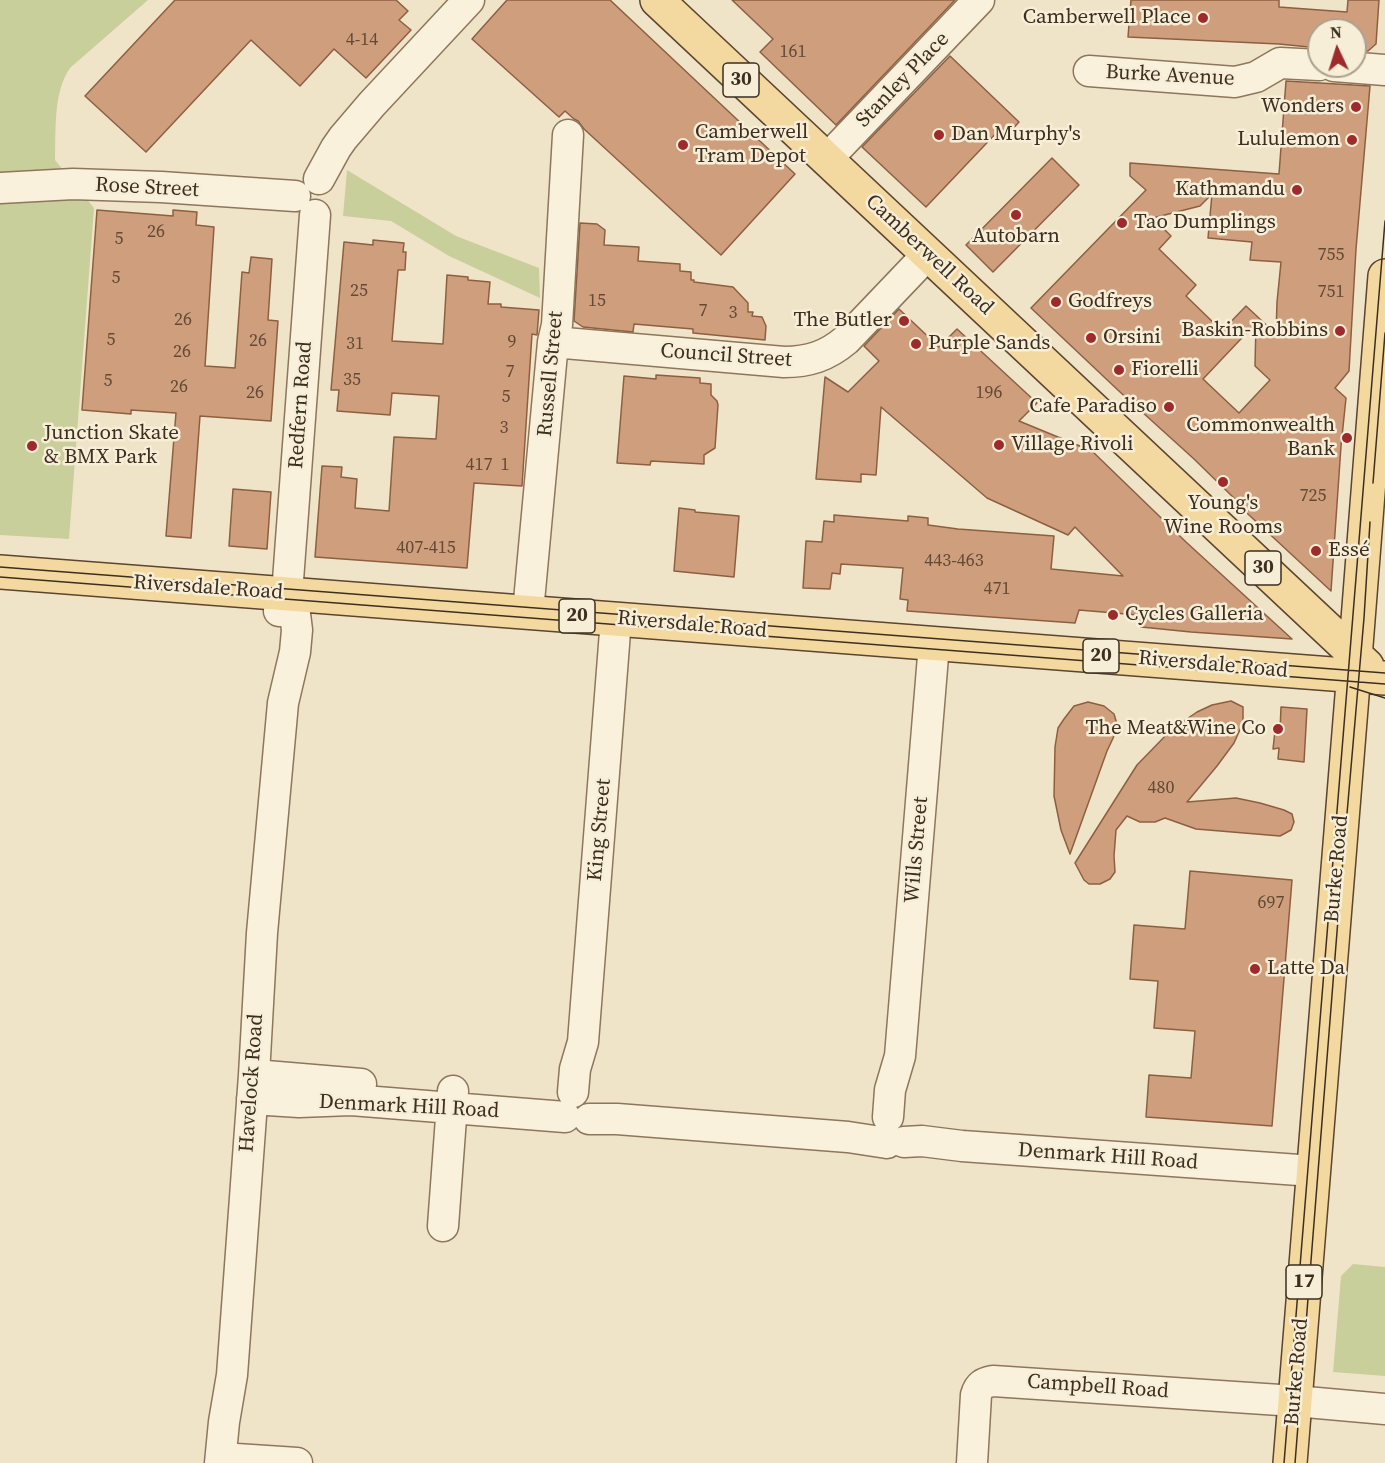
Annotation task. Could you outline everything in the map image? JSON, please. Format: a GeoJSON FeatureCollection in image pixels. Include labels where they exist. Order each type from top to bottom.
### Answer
{"type":"FeatureCollection","features":[{"type":"Feature","properties":{"kind":"main road","name":"Camberwell Road"},"geometry":{"type":"LineString","coordinates":[[657,0],[1372,674]]}},
{"type":"Feature","properties":{"kind":"main road","name":"Burke Road"},"geometry":{"type":"LineString","coordinates":[[1290,1463],[1314,1164],[1372,674],[1385,276]]}},
{"type":"Feature","properties":{"kind":"main road","name":"Riversdale Road"},"geometry":{"type":"LineString","coordinates":[[0,572],[934,644],[1372,674]]}},
{"type":"Feature","properties":{"kind":"street"},"geometry":{"type":"LineString","coordinates":[[305,206],[322,213],[327,209],[332,197],[329,187],[319,179],[336,148],[372,104],[469,0]]}},
{"type":"Feature","properties":{"kind":"street","name":"Stanley Place"},"geometry":{"type":"LineString","coordinates":[[826,159],[980,0]]}},
{"type":"Feature","properties":{"kind":"street","name":"Burke Avenue"},"geometry":{"type":"LineString","coordinates":[[1089,71],[1235,82],[1256,77],[1280,63],[1307,64]]}},
{"type":"Feature","properties":{"kind":"street"},"geometry":{"type":"LineString","coordinates":[[1367,69],[1385,70]]}},
{"type":"Feature","properties":{"kind":"street","name":"Russell Street"},"geometry":{"type":"LineString","coordinates":[[528,612],[557,326],[568,135]]}},
{"type":"Feature","properties":{"kind":"street","name":"Rose Street"},"geometry":{"type":"LineString","coordinates":[[0,188],[73,184],[161,187],[305,206]]}},
{"type":"Feature","properties":{"kind":"street","name":"Redfern Road"},"geometry":{"type":"LineString","coordinates":[[287,594],[305,206]]}},
{"type":"Feature","properties":{"kind":"street","name":"Council Street"},"geometry":{"type":"LineString","coordinates":[[554,342],[784,362],[810,360],[826,354],[846,340],[928,254]]}},
{"type":"Feature","properties":{"kind":"street","name":"Havelock Road"},"geometry":{"type":"LineString","coordinates":[[221,1460],[224,1422],[232,1375],[262,933],[283,703],[278,657],[279,610],[287,594]]}},
{"type":"Feature","properties":{"kind":"street","name":"King Street"},"geometry":{"type":"LineString","coordinates":[[578,1102],[575,1069],[583,1042],[616,619]]}},
{"type":"Feature","properties":{"kind":"street","name":"Wills Street"},"geometry":{"type":"LineString","coordinates":[[896,1127],[890,1090],[900,1056],[934,644]]}},
{"type":"Feature","properties":{"kind":"street","name":"Denmark Hill Road"},"geometry":{"type":"LineString","coordinates":[[253,1087],[452,1099],[527,1097],[578,1102],[617,1119],[848,1137],[896,1127],[922,1142],[962,1146],[1314,1164]]}},
{"type":"Feature","properties":{"kind":"street"},"geometry":{"type":"LineString","coordinates":[[443,1226],[452,1099]]}},
{"type":"Feature","properties":{"kind":"street","name":"Campbell Road"},"geometry":{"type":"LineString","coordinates":[[972,1463],[976,1395],[981,1385],[993,1381],[1385,1408]]}},
{"type":"Feature","properties":{"kind":"street"},"geometry":{"type":"LineString","coordinates":[[221,1460],[297,1463]]}},
{"type":"Feature","properties":{"kind":"green space"},"geometry":{"type":"Polygon","coordinates":[[[0,0],[148,0],[70,68],[58,100],[55,160],[94,208],[69,539],[0,535],[0,0]]]}},
{"type":"Feature","properties":{"kind":"green space"},"geometry":{"type":"Polygon","coordinates":[[[347,170],[456,236],[539,268],[540,298],[449,256],[391,221],[343,216],[347,170]]]}},
{"type":"Feature","properties":{"kind":"green space"},"geometry":{"type":"Polygon","coordinates":[[[1353,1264],[1385,1267],[1385,1376],[1333,1372],[1341,1276],[1353,1264]]]}},
{"type":"Feature","properties":{"kind":"building"},"geometry":{"type":"Polygon","coordinates":[[[175,0],[396,0],[408,11],[399,20],[411,30],[366,78],[334,49],[300,86],[251,40],[146,152],[85,96],[175,0]]]}},
{"type":"Feature","properties":{"kind":"building","name":"Camberwell Tram Depot"},"geometry":{"type":"Polygon","coordinates":[[[507,0],[610,0],[795,174],[721,255],[578,121],[565,111],[559,117],[472,39],[507,0]]]}},
{"type":"Feature","properties":{"kind":"building"},"geometry":{"type":"Polygon","coordinates":[[[732,0],[955,0],[836,125],[760,52],[773,39],[732,0]]]}},
{"type":"Feature","properties":{"kind":"building","name":"Camberwell Place"},"geometry":{"type":"Polygon","coordinates":[[[1131,0],[1279,0],[1279,7],[1347,12],[1348,0],[1379,0],[1376,44],[1368,51],[1367,18],[1307,18],[1307,47],[1128,37],[1131,0]]]}},
{"type":"Feature","properties":{"kind":"building"},"geometry":{"type":"Polygon","coordinates":[[[950,56],[1019,122],[1008,134],[1001,128],[926,207],[862,147],[950,56]]]}},
{"type":"Feature","properties":{"kind":"building"},"geometry":{"type":"Polygon","coordinates":[[[1286,81],[1370,86],[1356,249],[1349,371],[1335,388],[1346,398],[1331,591],[1235,502],[1237,501],[1194,459],[1031,308],[1146,190],[1130,176],[1130,163],[1279,174],[1286,81]],[[1212,194],[1200,206],[1153,218],[1171,236],[1159,249],[1196,285],[1186,296],[1222,331],[1246,306],[1276,334],[1281,262],[1250,260],[1252,242],[1208,238],[1212,194]],[[1256,323],[1203,379],[1239,413],[1270,380],[1255,366],[1256,323]]]}},
{"type":"Feature","properties":{"kind":"building"},"geometry":{"type":"Polygon","coordinates":[[[1052,158],[1079,185],[993,272],[966,245],[1052,158]]]}},
{"type":"Feature","properties":{"kind":"building"},"geometry":{"type":"Polygon","coordinates":[[[97,210],[173,216],[173,210],[197,212],[196,225],[214,227],[205,366],[235,368],[242,272],[249,273],[251,257],[272,259],[268,320],[278,321],[271,421],[200,416],[191,538],[166,536],[176,413],[131,410],[131,414],[82,410],[97,210]]]}},
{"type":"Feature","properties":{"kind":"building"},"geometry":{"type":"Polygon","coordinates":[[[580,223],[597,224],[605,230],[604,245],[639,247],[638,261],[680,264],[680,271],[691,272],[691,280],[694,282],[733,287],[748,303],[748,312],[753,312],[752,316],[762,317],[766,326],[765,340],[693,333],[693,329],[634,324],[633,332],[583,327],[574,321],[580,223]]]}},
{"type":"Feature","properties":{"kind":"building"},"geometry":{"type":"Polygon","coordinates":[[[373,240],[404,243],[403,252],[406,252],[405,270],[398,270],[392,341],[443,344],[447,275],[490,282],[488,304],[539,310],[537,335],[532,334],[522,486],[474,483],[467,568],[315,557],[322,466],[342,467],[341,477],[357,479],[355,508],[389,511],[394,437],[436,439],[439,396],[392,393],[390,415],[337,411],[339,390],[331,390],[344,242],[373,245],[373,240]]]}},
{"type":"Feature","properties":{"kind":"building"},"geometry":{"type":"Polygon","coordinates":[[[899,309],[939,347],[957,329],[1037,403],[1019,421],[1092,451],[1186,542],[1292,639],[1141,627],[1138,615],[1079,610],[1075,623],[907,611],[908,600],[900,599],[903,568],[841,564],[840,574],[832,573],[830,589],[803,588],[806,541],[822,542],[824,521],[834,522],[834,515],[908,521],[908,516],[928,518],[928,525],[1054,536],[1051,569],[1123,576],[1075,527],[1068,535],[987,498],[881,407],[876,475],[861,474],[861,482],[816,479],[825,377],[848,392],[879,361],[864,346],[899,309]]]}},
{"type":"Feature","properties":{"kind":"building"},"geometry":{"type":"Polygon","coordinates":[[[656,375],[700,378],[700,383],[711,384],[711,395],[718,405],[715,448],[704,455],[704,464],[651,461],[650,465],[617,463],[624,376],[656,379],[656,375]]]}},
{"type":"Feature","properties":{"kind":"building"},"geometry":{"type":"Polygon","coordinates":[[[233,489],[271,492],[267,549],[229,546],[233,489]]]}},
{"type":"Feature","properties":{"kind":"building"},"geometry":{"type":"Polygon","coordinates":[[[679,508],[695,510],[695,512],[739,516],[734,577],[674,571],[679,508]]]}},
{"type":"Feature","properties":{"kind":"building"},"geometry":{"type":"Polygon","coordinates":[[[1231,701],[1243,707],[1243,723],[1234,743],[1187,802],[1236,798],[1260,803],[1292,814],[1294,822],[1291,830],[1280,836],[1196,829],[1165,818],[1155,822],[1140,822],[1127,816],[1116,830],[1115,872],[1110,879],[1100,884],[1089,884],[1084,880],[1075,863],[1137,765],[1172,729],[1197,712],[1212,705],[1231,701]]]}},
{"type":"Feature","properties":{"kind":"building"},"geometry":{"type":"Polygon","coordinates":[[[1088,702],[1104,706],[1114,714],[1117,724],[1070,854],[1061,830],[1054,796],[1055,747],[1058,728],[1064,719],[1074,706],[1088,702]]]}},
{"type":"Feature","properties":{"kind":"building"},"geometry":{"type":"Polygon","coordinates":[[[1281,707],[1307,709],[1304,762],[1278,759],[1279,748],[1273,749],[1275,731],[1280,731],[1281,707]]]}},
{"type":"Feature","properties":{"kind":"building"},"geometry":{"type":"Polygon","coordinates":[[[1190,871],[1292,880],[1272,1126],[1146,1117],[1149,1075],[1191,1078],[1195,1031],[1154,1028],[1158,981],[1130,979],[1134,925],[1185,929],[1190,871]]]}},
{"type":"Feature","properties":{"kind":"tram line"},"geometry":{"type":"LineString","coordinates":[[1284,1463],[1385,221]]}},
{"type":"Feature","properties":{"kind":"tram line"},"geometry":{"type":"LineString","coordinates":[[1373,483],[1385,333]]}},
{"type":"Feature","properties":{"kind":"tram line"},"geometry":{"type":"LineString","coordinates":[[1295,1463],[1370,522]]}},
{"type":"Feature","properties":{"kind":"tram line"},"geometry":{"type":"LineString","coordinates":[[0,567],[1385,673]]}},
{"type":"Feature","properties":{"kind":"tram line"},"geometry":{"type":"LineString","coordinates":[[0,577],[1385,684]]}},
{"type":"Feature","properties":{"kind":"tram line"},"geometry":{"type":"LineString","coordinates":[[1350,687],[1385,698]]}},
{"type":"Feature","properties":{"kind":"place","name":"Camberwell Place"},"geometry":{"type":"Point","coordinates":[1203,18]}},
{"type":"Feature","properties":{"kind":"place","name":"Wonders"},"geometry":{"type":"Point","coordinates":[1356,107]}},
{"type":"Feature","properties":{"kind":"place","name":"Dan Murphy's"},"geometry":{"type":"Point","coordinates":[939,135]}},
{"type":"Feature","properties":{"kind":"place","name":"Lululemon"},"geometry":{"type":"Point","coordinates":[1352,140]}},
{"type":"Feature","properties":{"kind":"place","name":"Camberwell Tram Depot"},"geometry":{"type":"Point","coordinates":[683,145]}},
{"type":"Feature","properties":{"kind":"place","name":"Kathmandu"},"geometry":{"type":"Point","coordinates":[1297,190]}},
{"type":"Feature","properties":{"kind":"place","name":"Autobarn"},"geometry":{"type":"Point","coordinates":[1016,215]}},
{"type":"Feature","properties":{"kind":"place","name":"Tao Dumplings"},"geometry":{"type":"Point","coordinates":[1122,223]}},
{"type":"Feature","properties":{"kind":"place","name":"Godfreys"},"geometry":{"type":"Point","coordinates":[1056,302]}},
{"type":"Feature","properties":{"kind":"place","name":"The Butler"},"geometry":{"type":"Point","coordinates":[904,321]}},
{"type":"Feature","properties":{"kind":"place","name":"Baskin-Robbins"},"geometry":{"type":"Point","coordinates":[1340,331]}},
{"type":"Feature","properties":{"kind":"place","name":"Orsini"},"geometry":{"type":"Point","coordinates":[1091,338]}},
{"type":"Feature","properties":{"kind":"place","name":"Purple Sands"},"geometry":{"type":"Point","coordinates":[916,344]}},
{"type":"Feature","properties":{"kind":"place","name":"Fiorelli"},"geometry":{"type":"Point","coordinates":[1119,370]}},
{"type":"Feature","properties":{"kind":"place","name":"Cafe Paradiso"},"geometry":{"type":"Point","coordinates":[1169,407]}},
{"type":"Feature","properties":{"kind":"place","name":"Commonwealth Bank"},"geometry":{"type":"Point","coordinates":[1347,438]}},
{"type":"Feature","properties":{"kind":"place","name":"Village Rivoli"},"geometry":{"type":"Point","coordinates":[999,445]}},
{"type":"Feature","properties":{"kind":"place","name":"Junction Skate & BMX Park"},"geometry":{"type":"Point","coordinates":[32,446]}},
{"type":"Feature","properties":{"kind":"place","name":"Young's Wine Rooms"},"geometry":{"type":"Point","coordinates":[1223,482]}},
{"type":"Feature","properties":{"kind":"place","name":"Essé"},"geometry":{"type":"Point","coordinates":[1316,551]}},
{"type":"Feature","properties":{"kind":"place","name":"Cycles Galleria"},"geometry":{"type":"Point","coordinates":[1113,615]}},
{"type":"Feature","properties":{"kind":"place","name":"The Meat&Wine Co"},"geometry":{"type":"Point","coordinates":[1278,729]}},
{"type":"Feature","properties":{"kind":"place","name":"Latte Da"},"geometry":{"type":"Point","coordinates":[1255,969]}}]}
